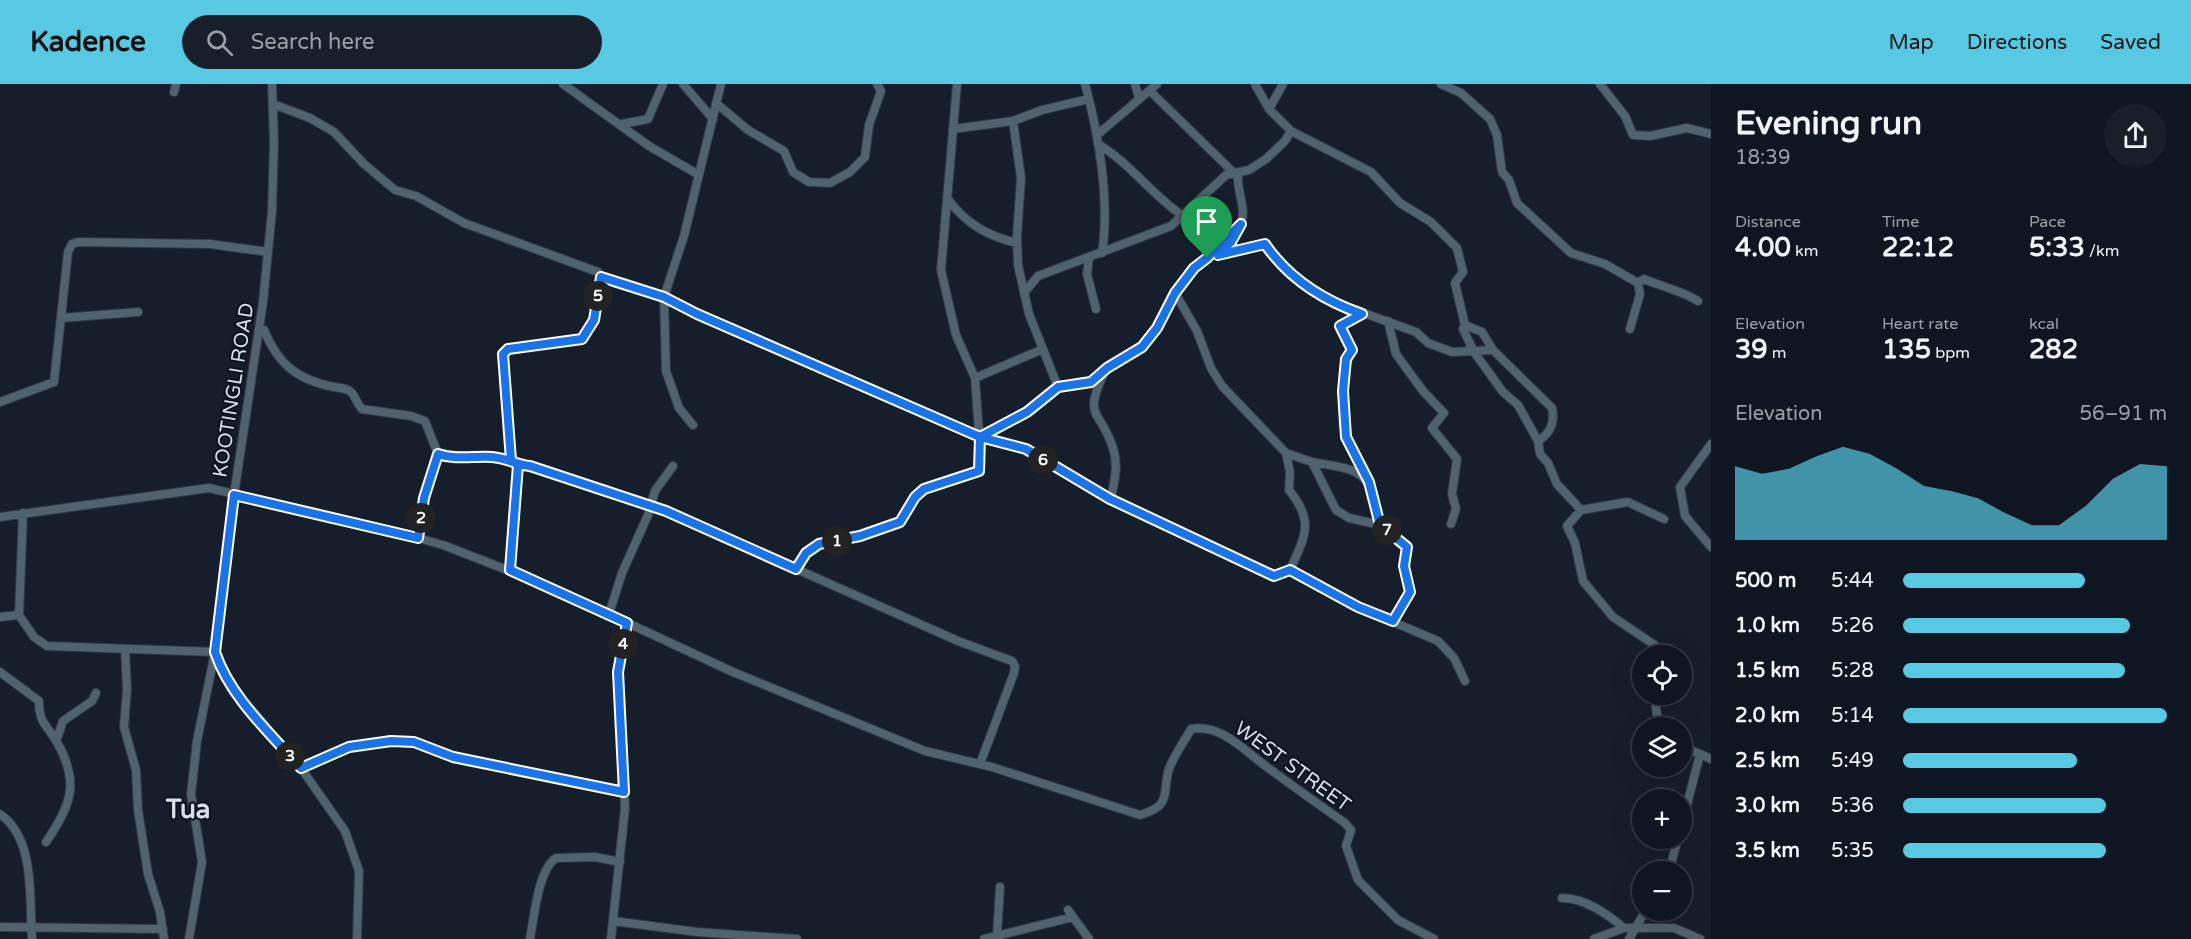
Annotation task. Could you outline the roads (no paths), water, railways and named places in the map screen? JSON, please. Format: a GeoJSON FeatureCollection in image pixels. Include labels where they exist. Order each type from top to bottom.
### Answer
{"type":"FeatureCollection","features":[{"type":"Feature","properties":{"kind":"street","name":"KOOTINGLI ROAD"},"geometry":{"type":"LineString","coordinates":[[189,939],[202,862],[191,794],[197,741],[215,652],[234,495],[260,328],[268,252],[274,177],[272,84]]}},
{"type":"Feature","properties":{"kind":"street"},"geometry":{"type":"LineString","coordinates":[[563,84],[622,124],[649,146],[699,175]]}},
{"type":"Feature","properties":{"kind":"street"},"geometry":{"type":"LineString","coordinates":[[622,124],[648,119],[663,84]]}},
{"type":"Feature","properties":{"kind":"street"},"geometry":{"type":"LineString","coordinates":[[683,84],[713,119]]}},
{"type":"Feature","properties":{"kind":"street"},"geometry":{"type":"LineString","coordinates":[[693,425],[679,408],[666,371],[664,297],[681,247],[721,84]]}},
{"type":"Feature","properties":{"kind":"street"},"geometry":{"type":"LineString","coordinates":[[716,103],[748,130],[784,151],[793,172],[809,182],[830,183],[850,172],[865,157],[869,125],[881,90],[877,84]]}},
{"type":"Feature","properties":{"kind":"street"},"geometry":{"type":"LineString","coordinates":[[796,569],[806,553],[819,544],[860,536],[900,522],[915,497],[924,489],[979,471],[980,437],[975,378],[956,335],[941,270],[957,84]]}},
{"type":"Feature","properties":{"kind":"street"},"geometry":{"type":"LineString","coordinates":[[1086,84],[1097,135],[1106,227],[1102,253]]}},
{"type":"Feature","properties":{"kind":"street"},"geometry":{"type":"LineString","coordinates":[[1135,84],[1139,98]]}},
{"type":"Feature","properties":{"kind":"street"},"geometry":{"type":"LineString","coordinates":[[1097,135],[1157,84]]}},
{"type":"Feature","properties":{"kind":"street"},"geometry":{"type":"LineString","coordinates":[[1255,84],[1269,109],[1292,131],[1371,172],[1400,202],[1431,222],[1457,248],[1463,272],[1455,283],[1466,325],[1463,329],[1474,352],[1503,393],[1518,405],[1538,441],[1540,454],[1548,463],[1557,484],[1581,510]]}},
{"type":"Feature","properties":{"kind":"street"},"geometry":{"type":"LineString","coordinates":[[1269,109],[1283,84]]}},
{"type":"Feature","properties":{"kind":"street"},"geometry":{"type":"LineString","coordinates":[[1441,84],[1461,93],[1490,119],[1497,135],[1502,172],[1509,180],[1517,203],[1570,253],[1605,264],[1638,283],[1640,294],[1630,329]]}},
{"type":"Feature","properties":{"kind":"street"},"geometry":{"type":"LineString","coordinates":[[1600,84],[1624,116],[1633,135],[1650,136],[1687,128],[1711,134]]}},
{"type":"Feature","properties":{"kind":"street"},"geometry":{"type":"LineString","coordinates":[[1150,91],[1236,173],[1245,214],[1231,242],[1218,255],[1265,244],[1288,273],[1325,299],[1416,332],[1432,345],[1452,352],[1493,350]]}},
{"type":"Feature","properties":{"kind":"street"},"geometry":{"type":"LineString","coordinates":[[953,129],[1013,121],[1042,110],[1089,99]]}},
{"type":"Feature","properties":{"kind":"street"},"geometry":{"type":"LineString","coordinates":[[273,104],[310,117],[334,132],[364,164],[395,190],[416,196],[464,223],[598,272],[601,277],[664,297],[697,314],[980,437],[1026,449],[1110,499],[1274,576],[1290,570],[1304,539],[1307,521],[1301,505],[1289,490],[1290,472],[1286,453]]}},
{"type":"Feature","properties":{"kind":"street"},"geometry":{"type":"LineString","coordinates":[[1013,121],[1021,178],[1017,243],[1024,293],[1058,387]]}},
{"type":"Feature","properties":{"kind":"street"},"geometry":{"type":"LineString","coordinates":[[1024,293],[1038,276],[1165,229],[1236,173],[1266,159],[1292,131]]}},
{"type":"Feature","properties":{"kind":"street"},"geometry":{"type":"LineString","coordinates":[[1098,144],[1119,157],[1172,208],[1184,216]]}},
{"type":"Feature","properties":{"kind":"street"},"geometry":{"type":"LineString","coordinates":[[947,198],[957,212],[977,229],[1000,239],[1017,243]]}},
{"type":"Feature","properties":{"kind":"street"},"geometry":{"type":"LineString","coordinates":[[980,437],[1027,412],[1058,387],[1091,382],[1107,368],[1142,347],[1157,328],[1175,293],[1194,268],[1241,224]]}},
{"type":"Feature","properties":{"kind":"street"},"geometry":{"type":"LineString","coordinates":[[0,402],[54,382],[68,252],[72,244],[78,242],[210,244],[268,252]]}},
{"type":"Feature","properties":{"kind":"street"},"geometry":{"type":"LineString","coordinates":[[1089,258],[1087,274],[1096,309]]}},
{"type":"Feature","properties":{"kind":"street"},"geometry":{"type":"LineString","coordinates":[[510,570],[515,463],[503,354],[508,349],[582,339],[594,320],[601,277]]}},
{"type":"Feature","properties":{"kind":"street"},"geometry":{"type":"LineString","coordinates":[[1638,283],[1644,279],[1663,288],[1685,292],[1698,301]]}},
{"type":"Feature","properties":{"kind":"street"},"geometry":{"type":"LineString","coordinates":[[1175,293],[1197,331],[1211,368],[1222,386],[1286,453],[1312,462],[1354,469],[1369,482]]}},
{"type":"Feature","properties":{"kind":"street"},"geometry":{"type":"LineString","coordinates":[[61,318],[138,312]]}},
{"type":"Feature","properties":{"kind":"street"},"geometry":{"type":"LineString","coordinates":[[1362,314],[1340,326],[1352,350],[1346,359],[1343,391],[1346,437],[1369,482],[1380,525]]}},
{"type":"Feature","properties":{"kind":"street"},"geometry":{"type":"LineString","coordinates":[[1388,321],[1396,354],[1423,391],[1444,413],[1432,428],[1457,459],[1452,494],[1456,509],[1451,524]]}},
{"type":"Feature","properties":{"kind":"street"},"geometry":{"type":"LineString","coordinates":[[1466,325],[1482,332],[1493,350],[1552,408],[1554,418],[1548,435],[1538,441]]}},
{"type":"Feature","properties":{"kind":"street"},"geometry":{"type":"LineString","coordinates":[[260,328],[264,330],[272,351],[282,363],[298,374],[316,382],[345,389],[352,393],[362,409],[411,416],[425,421],[438,454],[424,498],[418,538]]}},
{"type":"Feature","properties":{"kind":"street"},"geometry":{"type":"LineString","coordinates":[[975,378],[1043,349]]}},
{"type":"Feature","properties":{"kind":"street"},"geometry":{"type":"LineString","coordinates":[[1107,368],[1094,394],[1094,407],[1095,414],[1113,448],[1117,472],[1110,499]]}},
{"type":"Feature","properties":{"kind":"street"},"geometry":{"type":"LineString","coordinates":[[1711,444],[1680,487],[1685,516],[1711,546]]}},
{"type":"Feature","properties":{"kind":"street"},"geometry":{"type":"LineString","coordinates":[[0,517],[185,490],[209,489],[418,538],[510,570],[843,720],[925,751],[980,765],[1014,673],[1016,666],[1012,662],[958,641],[650,505],[530,466],[438,454]]}},
{"type":"Feature","properties":{"kind":"street"},"geometry":{"type":"LineString","coordinates":[[1312,462],[1336,510],[1349,518],[1380,525],[1405,544],[1407,550],[1404,566],[1410,592],[1393,621]]}},
{"type":"Feature","properties":{"kind":"street"},"geometry":{"type":"LineString","coordinates":[[609,615],[622,573],[655,491],[673,466]]}},
{"type":"Feature","properties":{"kind":"street"},"geometry":{"type":"LineString","coordinates":[[1654,645],[1612,617],[1583,581],[1575,543],[1567,526],[1581,510],[1628,502],[1664,519]]}},
{"type":"Feature","properties":{"kind":"street"},"geometry":{"type":"LineString","coordinates":[[23,513],[19,615],[34,637],[47,646],[215,652],[230,684],[301,768],[345,831],[359,871],[360,906],[357,939]]}},
{"type":"Feature","properties":{"kind":"street"},"geometry":{"type":"LineString","coordinates":[[1290,570],[1348,602],[1441,643],[1454,657],[1465,681]]}},
{"type":"Feature","properties":{"kind":"street"},"geometry":{"type":"LineString","coordinates":[[0,616],[19,615]]}},
{"type":"Feature","properties":{"kind":"street"},"geometry":{"type":"LineString","coordinates":[[610,939],[620,862],[624,792],[618,672],[627,623]]}},
{"type":"Feature","properties":{"kind":"street"},"geometry":{"type":"LineString","coordinates":[[125,649],[127,688],[124,727],[136,770],[138,810],[148,874],[165,939]]}},
{"type":"Feature","properties":{"kind":"street"},"geometry":{"type":"LineString","coordinates":[[0,672],[39,701],[39,718],[56,741],[69,772],[71,793],[64,815],[46,842]]}},
{"type":"Feature","properties":{"kind":"street"},"geometry":{"type":"LineString","coordinates":[[56,741],[63,721],[92,701],[96,693]]}},
{"type":"Feature","properties":{"kind":"street","name":"WEST STREET"},"geometry":{"type":"LineString","coordinates":[[980,765],[1140,815],[1154,811],[1166,798],[1168,770],[1191,729],[1199,728],[1219,733],[1245,747],[1263,764],[1345,823],[1352,830],[1346,846],[1358,880],[1398,920],[1434,939]]}},
{"type":"Feature","properties":{"kind":"street"},"geometry":{"type":"LineString","coordinates":[[301,768],[349,747],[391,741],[414,742],[453,757],[624,792]]}},
{"type":"Feature","properties":{"kind":"street"},"geometry":{"type":"LineString","coordinates":[[1692,751],[1711,759]]}},
{"type":"Feature","properties":{"kind":"street"},"geometry":{"type":"LineString","coordinates":[[1691,789],[1700,754]]}},
{"type":"Feature","properties":{"kind":"street"},"geometry":{"type":"LineString","coordinates":[[0,814],[14,824],[29,874],[32,939]]}},
{"type":"Feature","properties":{"kind":"street"},"geometry":{"type":"LineString","coordinates":[[530,939],[543,875],[551,861],[556,858],[595,857],[620,862]]}},
{"type":"Feature","properties":{"kind":"street"},"geometry":{"type":"LineString","coordinates":[[997,935],[1000,887]]}},
{"type":"Feature","properties":{"kind":"street"},"geometry":{"type":"LineString","coordinates":[[1562,898],[1582,902],[1608,915],[1624,928]]}},
{"type":"Feature","properties":{"kind":"street"},"geometry":{"type":"LineString","coordinates":[[984,939],[1070,913],[1089,939]]}},
{"type":"Feature","properties":{"kind":"street"},"geometry":{"type":"LineString","coordinates":[[614,921],[697,935],[797,939]]}},
{"type":"Feature","properties":{"kind":"street"},"geometry":{"type":"LineString","coordinates":[[1629,939],[1639,921]]}},
{"type":"Feature","properties":{"kind":"street"},"geometry":{"type":"LineString","coordinates":[[0,927],[163,929]]}},
{"type":"Feature","properties":{"kind":"street"},"geometry":{"type":"LineString","coordinates":[[1594,939],[1624,928],[1674,928],[1700,939]]}},
{"type":"Feature","properties":{"kind":"district","name":"Tua"},"geometry":{"type":"Point","coordinates":[188,809]}}]}
